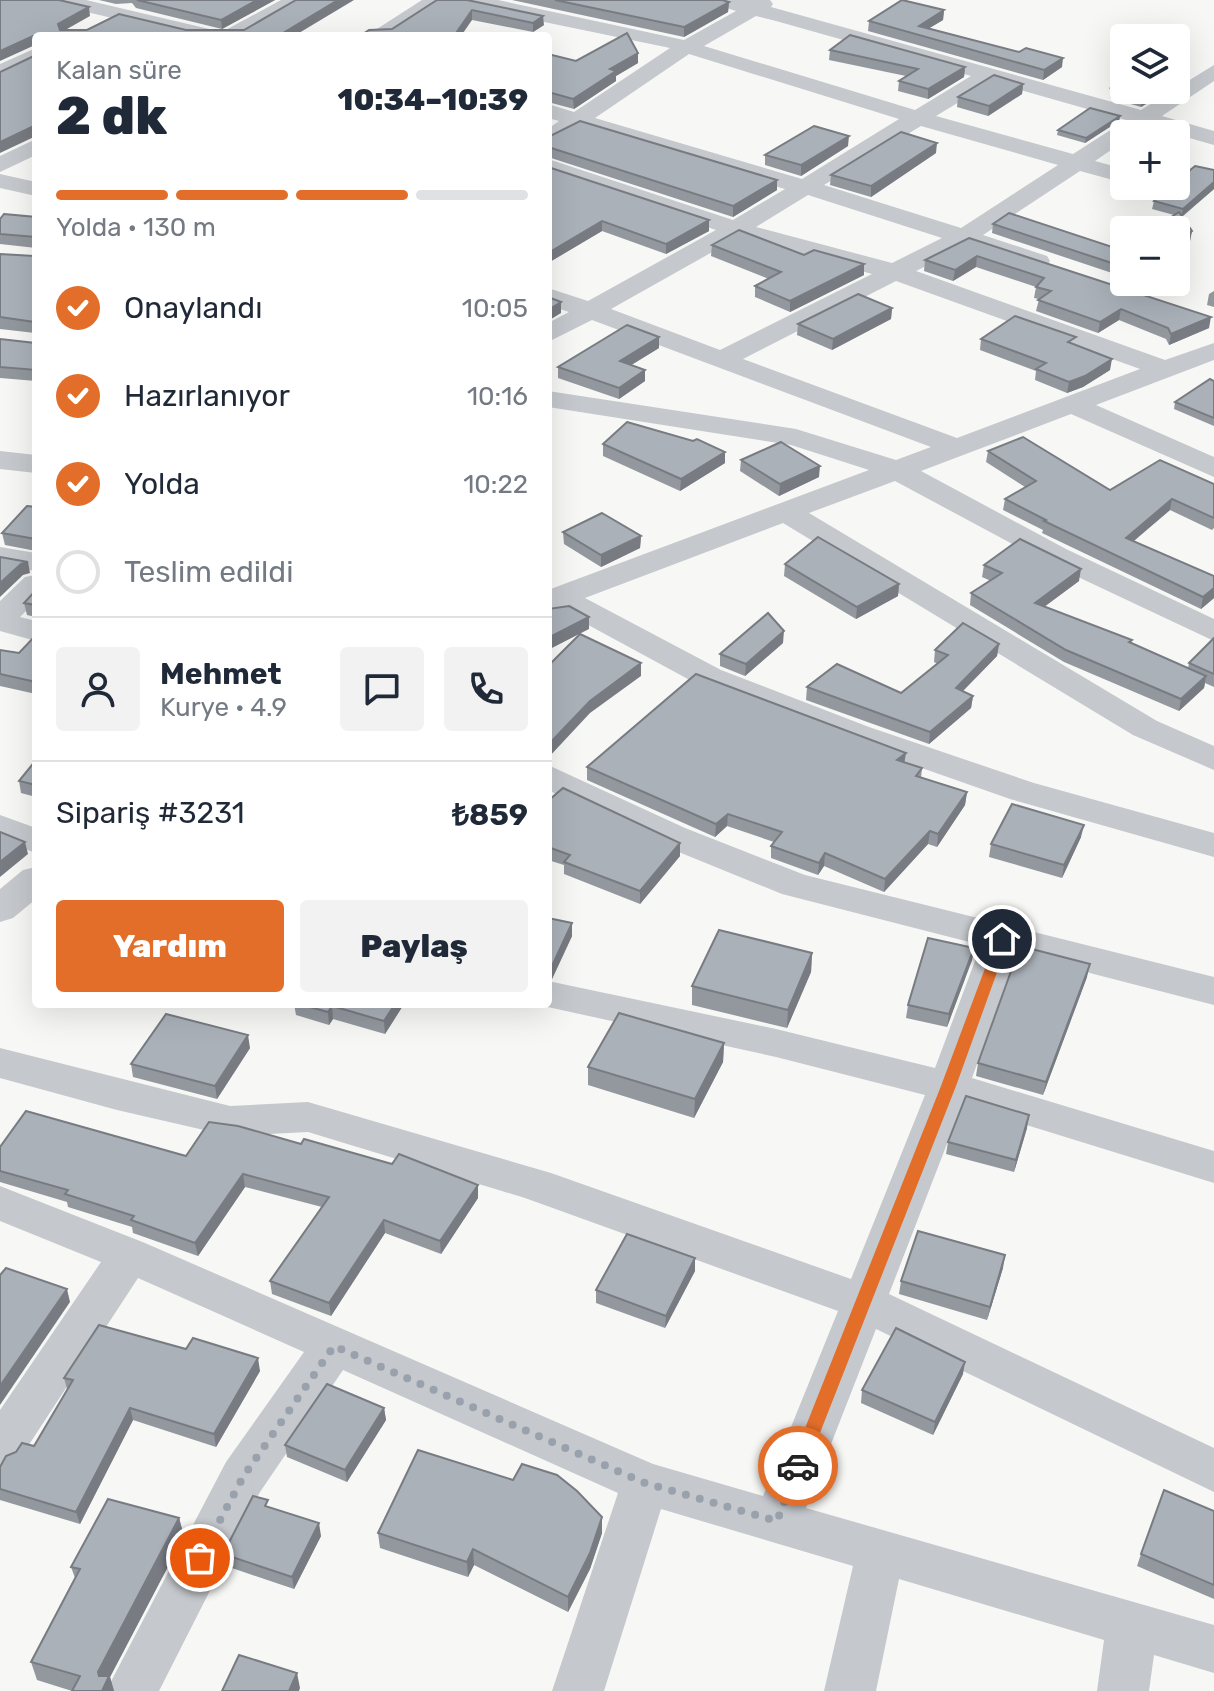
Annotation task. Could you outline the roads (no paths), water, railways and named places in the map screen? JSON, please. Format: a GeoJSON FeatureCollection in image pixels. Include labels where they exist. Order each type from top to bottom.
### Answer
{"type":"FeatureCollection","features":[{"type":"Feature","properties":{"kind":"street"},"geometry":{"type":"LineString","coordinates":[[60,0],[198,32]]}},
{"type":"Feature","properties":{"kind":"street"},"geometry":{"type":"LineString","coordinates":[[83,30],[144,0]]}},
{"type":"Feature","properties":{"kind":"street"},"geometry":{"type":"LineString","coordinates":[[237,32],[296,0]]}},
{"type":"Feature","properties":{"kind":"street"},"geometry":{"type":"LineString","coordinates":[[383,32],[436,0]]}},
{"type":"Feature","properties":{"kind":"street"},"geometry":{"type":"LineString","coordinates":[[467,0],[654,37],[918,118],[1110,172]]}},
{"type":"Feature","properties":{"kind":"street"},"geometry":{"type":"LineString","coordinates":[[549,32],[597,0]]}},
{"type":"Feature","properties":{"kind":"street"},"geometry":{"type":"LineString","coordinates":[[721,0],[763,4],[869,43],[991,73],[1214,138]]}},
{"type":"Feature","properties":{"kind":"street"},"geometry":{"type":"LineString","coordinates":[[552,136],[686,47],[763,4]]}},
{"type":"Feature","properties":{"kind":"street"},"geometry":{"type":"LineString","coordinates":[[0,45],[32,53]]}},
{"type":"Feature","properties":{"kind":"street"},"geometry":{"type":"LineString","coordinates":[[0,73],[32,56]]}},
{"type":"Feature","properties":{"kind":"street"},"geometry":{"type":"LineString","coordinates":[[720,360],[966,236],[1214,71]]}},
{"type":"Feature","properties":{"kind":"street"},"geometry":{"type":"LineString","coordinates":[[552,332],[736,229],[991,73]]}},
{"type":"Feature","properties":{"kind":"street"},"geometry":{"type":"LineString","coordinates":[[552,112],[966,236],[1064,270]]}},
{"type":"Feature","properties":{"kind":"street"},"geometry":{"type":"LineString","coordinates":[[0,165],[32,148]]}},
{"type":"Feature","properties":{"kind":"street"},"geometry":{"type":"LineString","coordinates":[[552,167],[736,229],[895,272],[1168,370]]}},
{"type":"Feature","properties":{"kind":"street"},"geometry":{"type":"LineString","coordinates":[[0,181],[32,188]]}},
{"type":"Feature","properties":{"kind":"street"},"geometry":{"type":"LineString","coordinates":[[552,297],[853,413],[960,448]]}},
{"type":"Feature","properties":{"kind":"street"},"geometry":{"type":"LineString","coordinates":[[553,599],[1214,351]]}},
{"type":"Feature","properties":{"kind":"street"},"geometry":{"type":"LineString","coordinates":[[552,400],[796,437],[897,470],[1055,555],[1214,631]]}},
{"type":"Feature","properties":{"kind":"street"},"geometry":{"type":"LineString","coordinates":[[1073,405],[1214,468]]}},
{"type":"Feature","properties":{"kind":"street"},"geometry":{"type":"LineString","coordinates":[[0,460],[32,464]]}},
{"type":"Feature","properties":{"kind":"street"},"geometry":{"type":"LineString","coordinates":[[785,512],[1145,728],[1214,759]]}},
{"type":"Feature","properties":{"kind":"street"},"geometry":{"type":"LineString","coordinates":[[0,556],[32,561]]}},
{"type":"Feature","properties":{"kind":"street"},"geometry":{"type":"LineString","coordinates":[[32,588],[0,619],[32,630]]}},
{"type":"Feature","properties":{"kind":"street"},"geometry":{"type":"LineString","coordinates":[[553,599],[709,677],[827,722],[1022,791],[1214,845]]}},
{"type":"Feature","properties":{"kind":"street"},"geometry":{"type":"LineString","coordinates":[[552,778],[672,836],[795,885],[1214,991]]}},
{"type":"Feature","properties":{"kind":"street"},"geometry":{"type":"LineString","coordinates":[[0,827],[32,839]]}},
{"type":"Feature","properties":{"kind":"street"},"geometry":{"type":"LineString","coordinates":[[0,909],[32,882]]}},
{"type":"Feature","properties":{"kind":"street"},"geometry":{"type":"LineString","coordinates":[[777,1521],[949,1086],[1002,939]]}},
{"type":"Feature","properties":{"kind":"street"},"geometry":{"type":"LineString","coordinates":[[552,996],[776,1043],[949,1086],[1214,1167]]}},
{"type":"Feature","properties":{"kind":"street"},"geometry":{"type":"LineString","coordinates":[[0,1063],[117,1095],[230,1121],[308,1117],[536,1185],[863,1302],[1214,1471]]}},
{"type":"Feature","properties":{"kind":"street"},"geometry":{"type":"LineString","coordinates":[[0,1203],[130,1255],[645,1483],[1214,1649]]}},
{"type":"Feature","properties":{"kind":"street"},"geometry":{"type":"LineString","coordinates":[[0,1449],[130,1255]]}},
{"type":"Feature","properties":{"kind":"street"},"geometry":{"type":"LineString","coordinates":[[132,1691],[243,1477],[334,1346]]}},
{"type":"Feature","properties":{"kind":"street"},"geometry":{"type":"LineString","coordinates":[[578,1691],[645,1483]]}},
{"type":"Feature","properties":{"kind":"street"},"geometry":{"type":"LineString","coordinates":[[850,1691],[881,1550]]}},
{"type":"Feature","properties":{"kind":"street"},"geometry":{"type":"LineString","coordinates":[[1123,1691],[1132,1625]]}}]}
